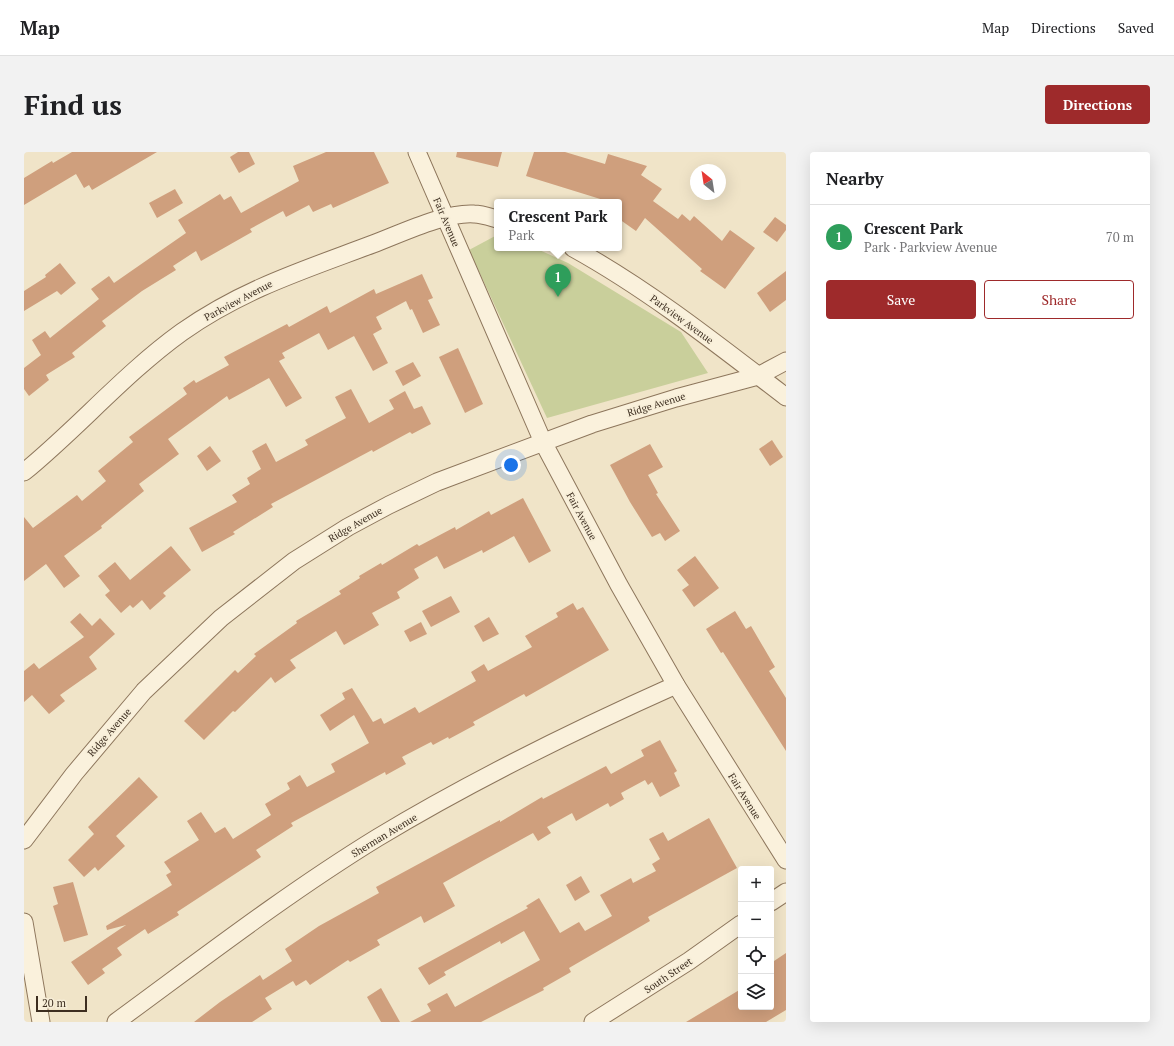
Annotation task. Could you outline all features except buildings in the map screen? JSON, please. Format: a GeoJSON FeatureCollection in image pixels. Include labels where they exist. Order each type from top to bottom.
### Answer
{"type":"FeatureCollection","features":[{"type":"Feature","properties":{"kind":"street","name":"Fair Avenue"},"geometry":{"type":"LineString","coordinates":[[417,152],[543,442],[619,586],[676,685],[786,860]]}},
{"type":"Feature","properties":{"kind":"street","name":"Parkview Avenue"},"geometry":{"type":"LineString","coordinates":[[24,472],[55,447],[142,365],[182,333],[218,309],[256,288],[295,272],[445,218],[473,214],[494,218]]}},
{"type":"Feature","properties":{"kind":"street","name":"Parkview Avenue"},"geometry":{"type":"LineString","coordinates":[[578,251],[657,300],[786,397]]}},
{"type":"Feature","properties":{"kind":"street","name":"Ridge Avenue"},"geometry":{"type":"LineString","coordinates":[[24,840],[74,774],[144,691],[221,618],[260,586],[294,561],[389,505],[444,480],[592,424],[669,400],[758,376],[786,361]]}},
{"type":"Feature","properties":{"kind":"street","name":"Sherman Avenue"},"geometry":{"type":"LineString","coordinates":[[116,1022],[202,956],[294,891],[376,839],[508,764],[577,730],[676,685]]}},
{"type":"Feature","properties":{"kind":"street"},"geometry":{"type":"LineString","coordinates":[[774,900],[786,892]]}},
{"type":"Feature","properties":{"kind":"street"},"geometry":{"type":"LineString","coordinates":[[24,922],[41,1022]]}},
{"type":"Feature","properties":{"kind":"street","name":"South Street"},"geometry":{"type":"LineString","coordinates":[[593,1022],[689,961],[738,926]]}},
{"type":"Feature","properties":{"kind":"green space"},"geometry":{"type":"Polygon","coordinates":[[[494,237],[494,251],[542,251],[568,263],[681,332],[708,373],[547,418],[469,250],[494,237]]]}},
{"type":"Feature","properties":{"kind":"place","name":"Crescent Park"},"geometry":{"type":"Point","coordinates":[558,297]}}]}
